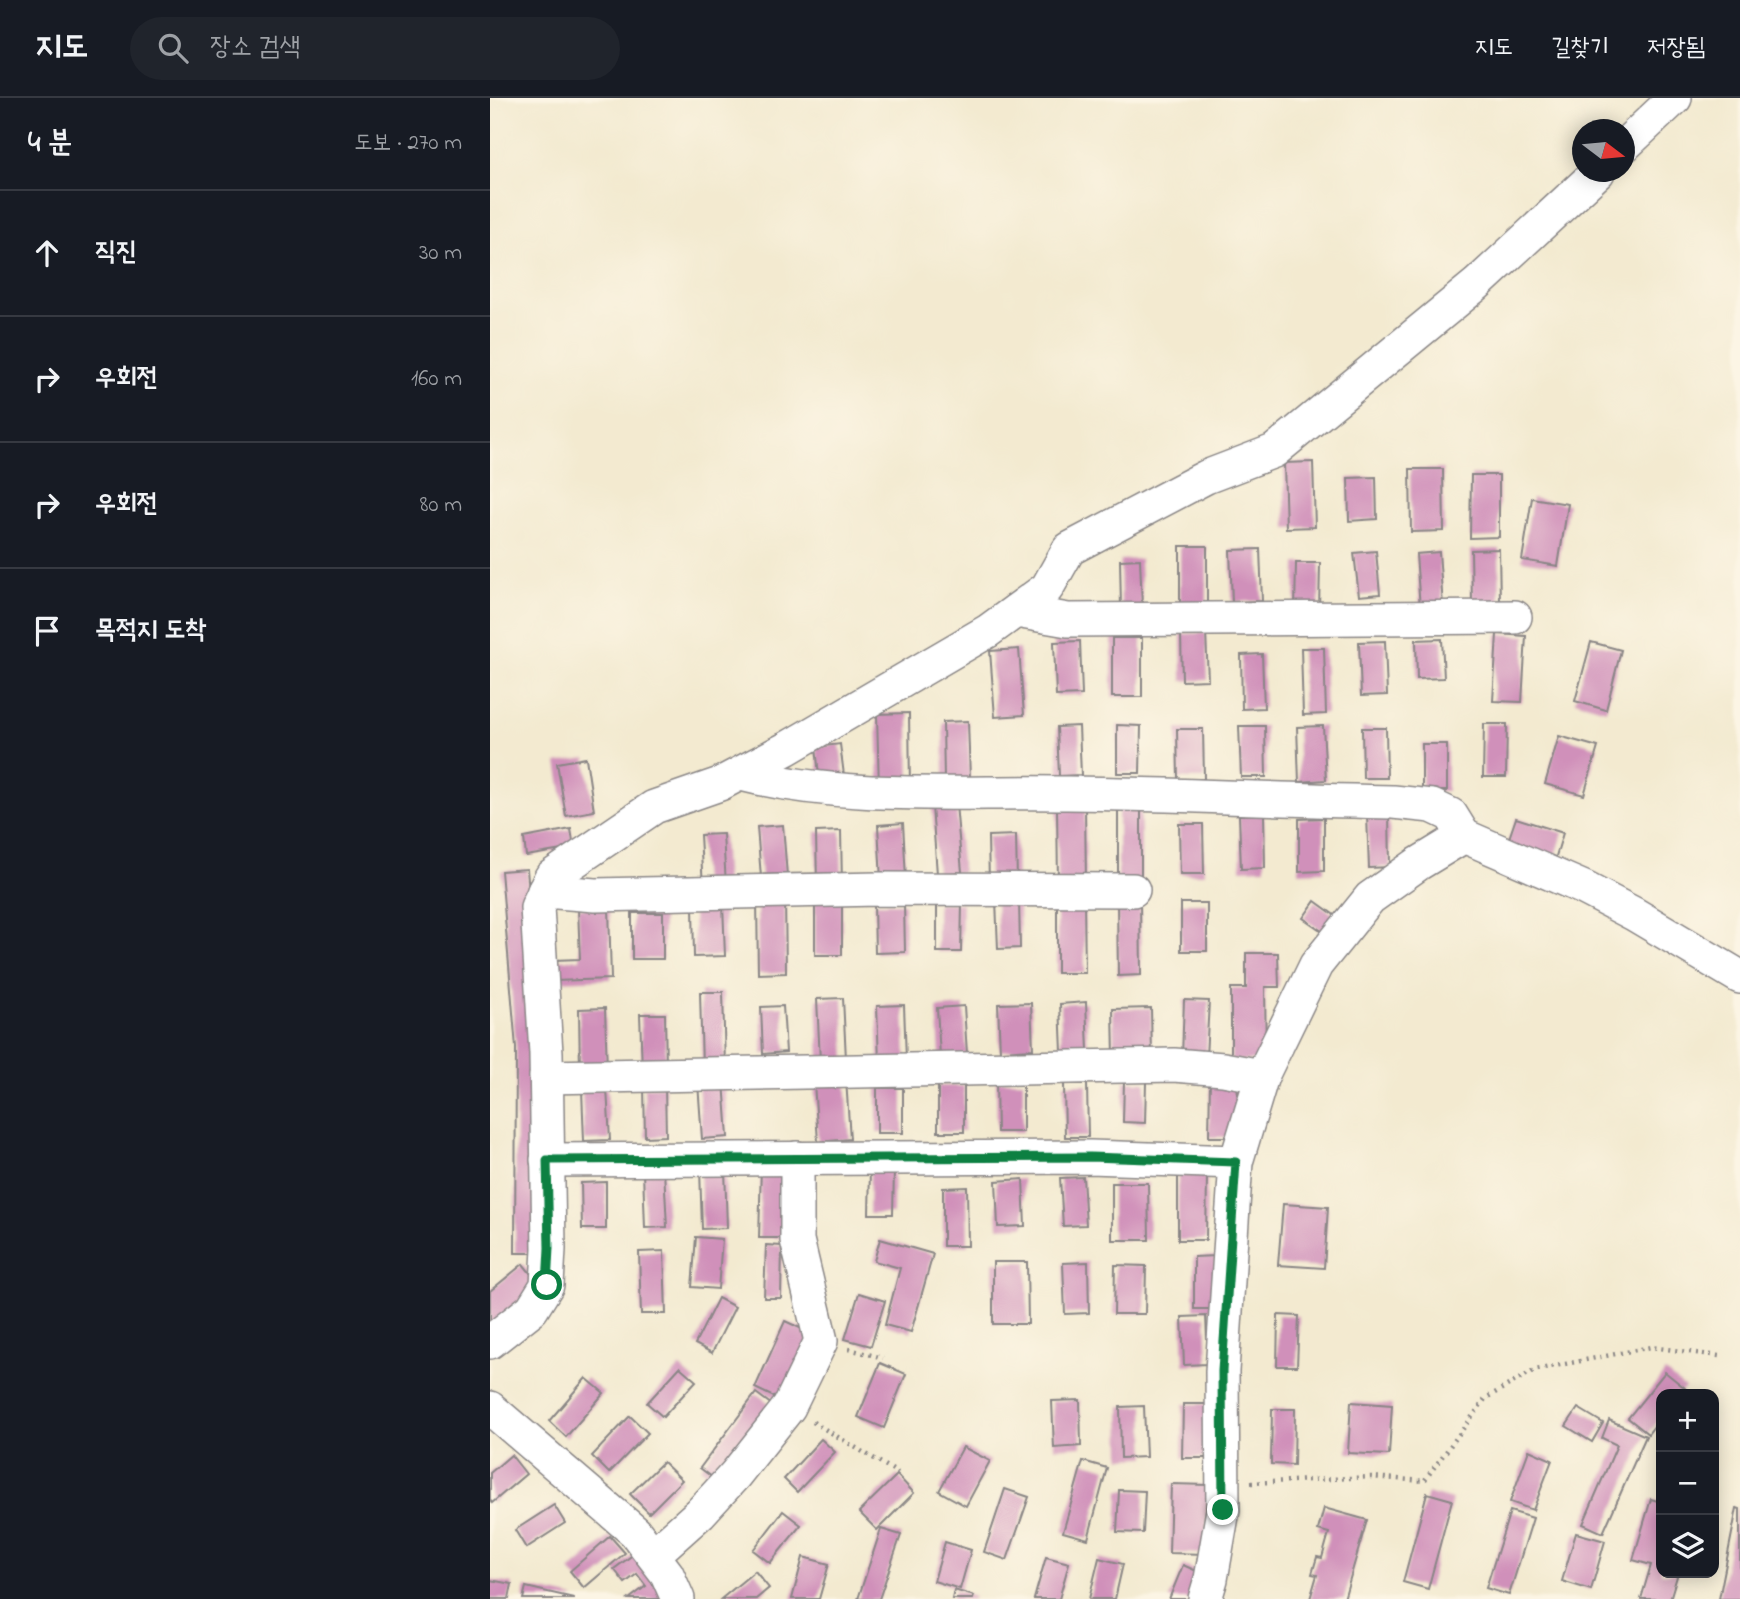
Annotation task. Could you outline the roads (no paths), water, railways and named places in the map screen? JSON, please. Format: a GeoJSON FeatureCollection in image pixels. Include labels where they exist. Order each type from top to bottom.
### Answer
{"type":"FeatureCollection","features":[{"type":"Feature","properties":{"kind":"street"},"geometry":{"type":"LineString","coordinates":[[1635,136],[1675,98]]}},
{"type":"Feature","properties":{"kind":"street"},"geometry":{"type":"LineString","coordinates":[[490,1342],[532,1309],[547,1285],[549,1248],[546,1077],[537,908],[551,877],[654,807],[720,784],[740,774],[976,638],[1048,588],[1069,549],[1206,477],[1274,451],[1477,284],[1587,182]]}},
{"type":"Feature","properties":{"kind":"street"},"geometry":{"type":"LineString","coordinates":[[1016,611],[1068,620],[1515,617]]}},
{"type":"Feature","properties":{"kind":"street"},"geometry":{"type":"LineString","coordinates":[[740,774],[780,784],[869,793],[1069,793],[1392,802],[1432,806],[1451,815],[1464,836],[1594,893],[1740,977]]}},
{"type":"Feature","properties":{"kind":"street"},"geometry":{"type":"LineString","coordinates":[[1205,1599],[1223,1510],[1222,1371],[1236,1162],[1262,1076],[1316,965],[1370,898],[1464,836]]}},
{"type":"Feature","properties":{"kind":"street"},"geometry":{"type":"LineString","coordinates":[[544,891],[595,895],[878,889],[1133,890]]}},
{"type":"Feature","properties":{"kind":"street"},"geometry":{"type":"LineString","coordinates":[[546,1077],[1174,1065],[1223,1069],[1262,1076]]}},
{"type":"Feature","properties":{"kind":"street"},"geometry":{"type":"LineString","coordinates":[[547,1160],[1090,1157],[1236,1162]]}},
{"type":"Feature","properties":{"kind":"street"},"geometry":{"type":"LineString","coordinates":[[653,1555],[700,1513],[789,1407],[821,1341],[797,1240],[797,1158]]}},
{"type":"Feature","properties":{"kind":"street"},"geometry":{"type":"LineString","coordinates":[[490,1408],[635,1531],[667,1574],[678,1599]]}}]}
